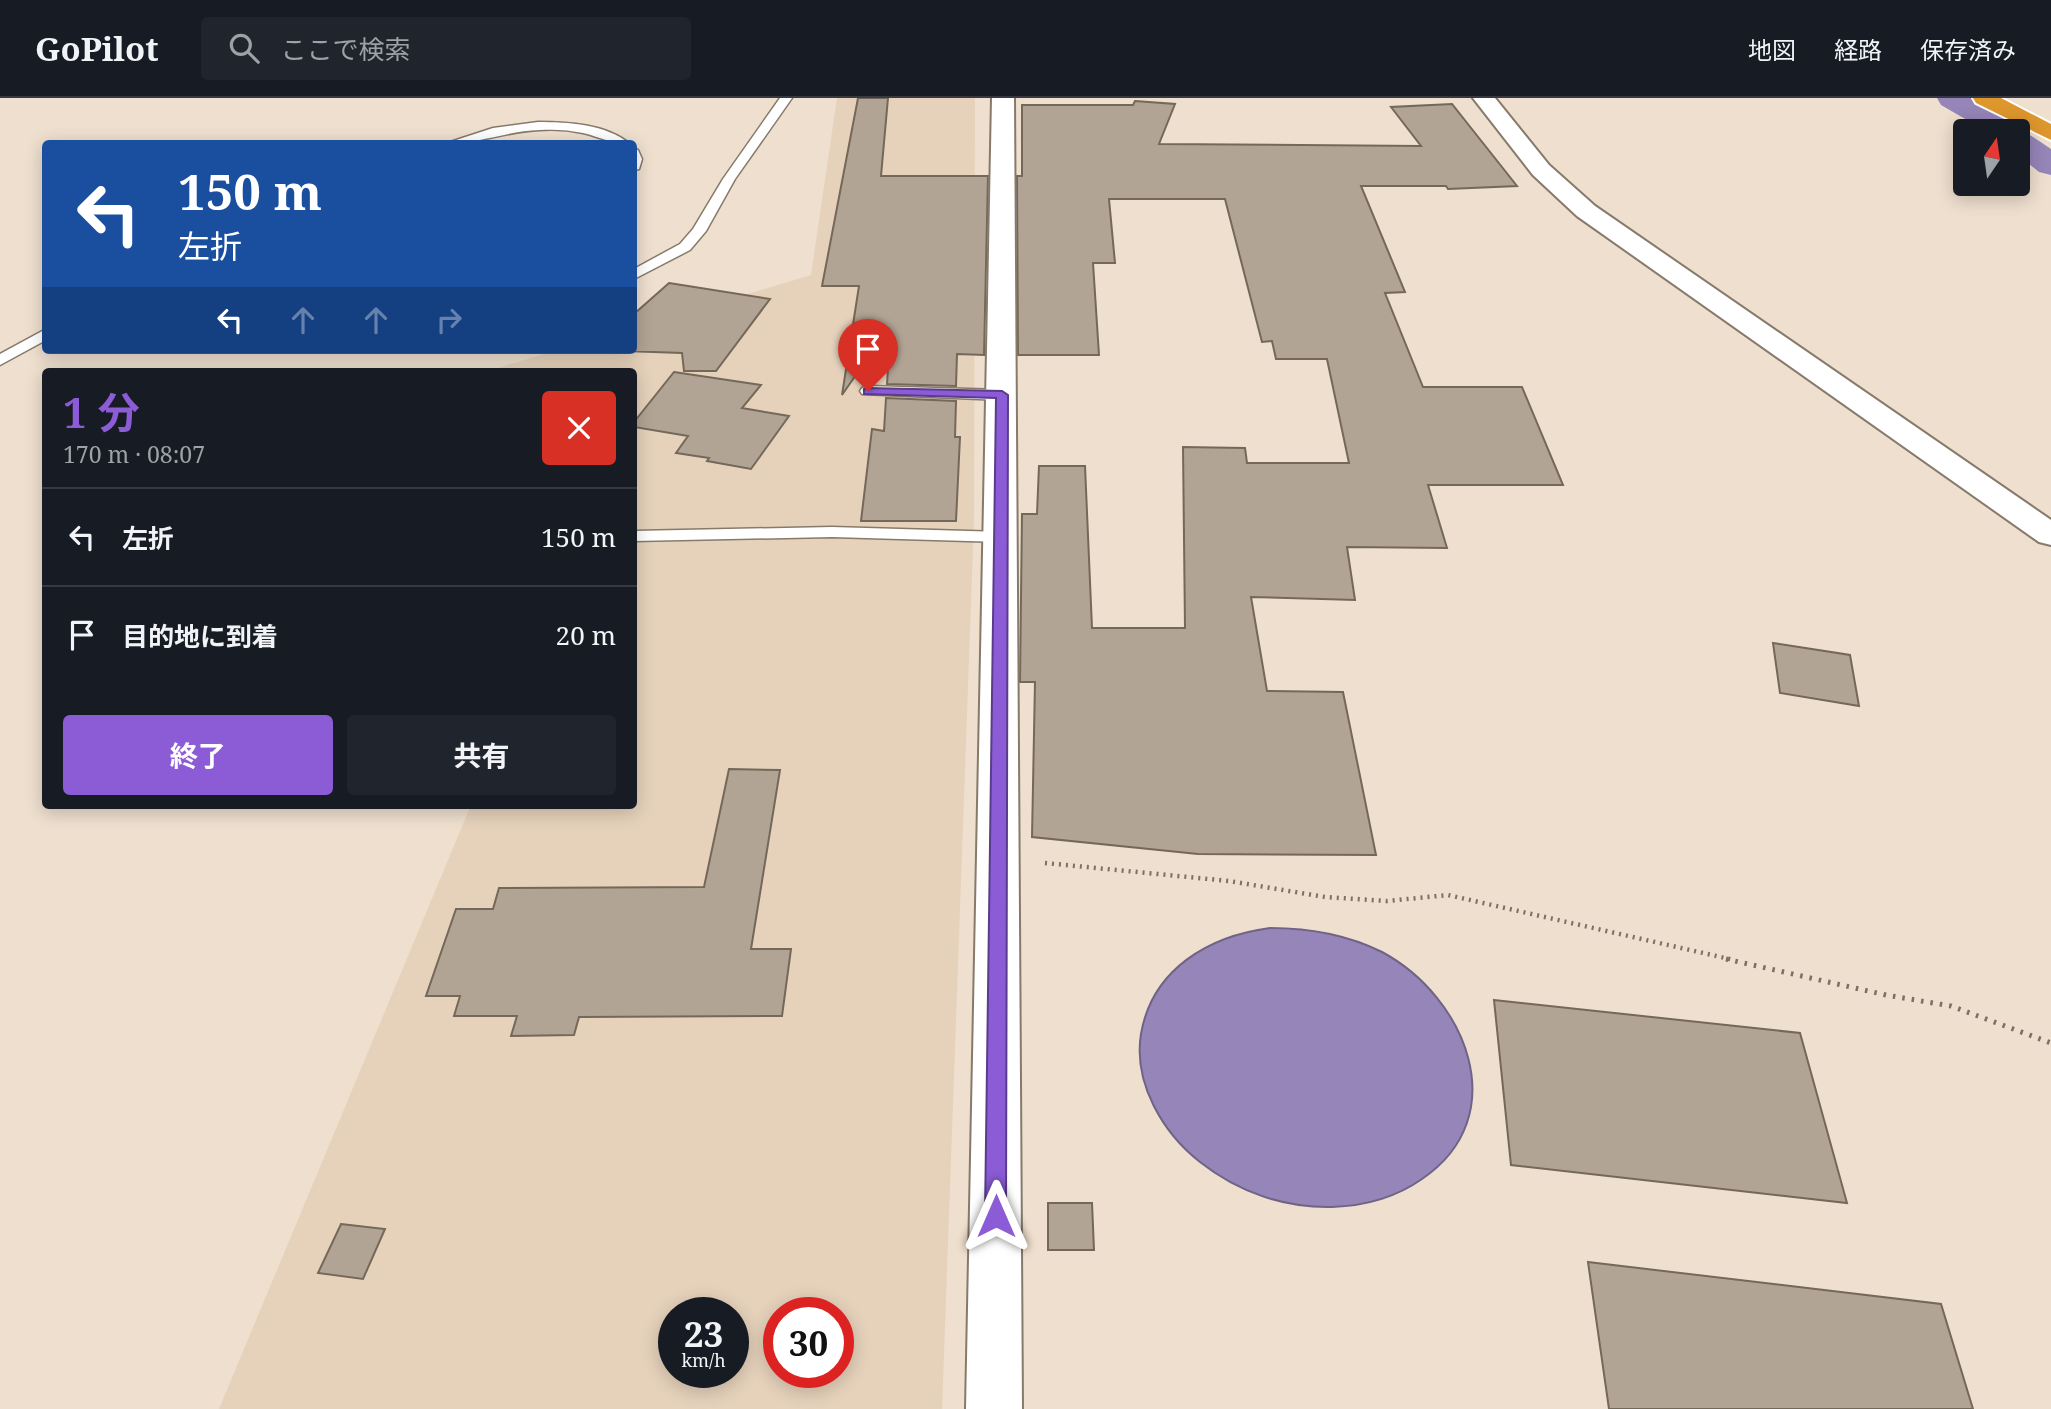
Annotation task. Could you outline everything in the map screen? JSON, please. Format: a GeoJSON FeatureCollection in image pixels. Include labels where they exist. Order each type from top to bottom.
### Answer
{"type":"FeatureCollection","features":[{"type":"Feature","properties":{"kind":"highway"},"geometry":{"type":"LineString","coordinates":[[1984,98],[2051,133]]}},
{"type":"Feature","properties":{"kind":"street"},"geometry":{"type":"LineString","coordinates":[[994,1409],[1003,98]]}},
{"type":"Feature","properties":{"kind":"street"},"geometry":{"type":"LineString","coordinates":[[1484,98],[1541,170],[1586,211],[1856,396],[2051,535]]}},
{"type":"Feature","properties":{"kind":"lane"},"geometry":{"type":"LineString","coordinates":[[637,273],[685,247],[699,231],[729,179],[786,98]]}},
{"type":"Feature","properties":{"kind":"lane"},"geometry":{"type":"LineString","coordinates":[[464,140],[500,130],[537,126],[586,129],[614,140]]}},
{"type":"Feature","properties":{"kind":"lane"},"geometry":{"type":"LineString","coordinates":[[0,360],[42,335]]}},
{"type":"Feature","properties":{"kind":"lane"},"geometry":{"type":"LineString","coordinates":[[868,391],[1002,395]]}},
{"type":"Feature","properties":{"kind":"lane"},"geometry":{"type":"LineString","coordinates":[[637,536],[832,532],[1002,537]]}},
{"type":"Feature","properties":{"kind":"path"},"geometry":{"type":"LineString","coordinates":[[999,858],[1229,881],[1325,897],[1387,901],[1448,895],[1885,995],[1951,1006],[2051,1043]]}},
{"type":"Feature","properties":{"kind":"shaded area"},"geometry":{"type":"Polygon","coordinates":[[[837,98],[975,98],[974,520],[942,1409],[219,1409],[469,809],[637,809],[637,368],[497,368],[544,354],[637,354],[637,327],[811,275],[837,98]]]}},
{"type":"Feature","properties":{"kind":"shaded area"},"geometry":{"type":"Polygon","coordinates":[[[1270,928],[1327,933],[1382,952],[1412,972],[1437,998],[1456,1027],[1468,1059],[1472,1091],[1467,1123],[1450,1153],[1422,1179],[1401,1191],[1367,1203],[1332,1207],[1296,1205],[1262,1196],[1230,1182],[1200,1162],[1174,1137],[1154,1106],[1146,1088],[1140,1052],[1147,1011],[1157,991],[1171,974],[1205,948],[1247,932],[1270,928]]]}},
{"type":"Feature","properties":{"kind":"building"},"geometry":{"type":"Polygon","coordinates":[[[858,98],[888,98],[881,176],[988,176],[984,355],[957,354],[956,386],[887,384],[890,337],[883,336],[842,395],[859,286],[822,286],[858,98]]]}},
{"type":"Feature","properties":{"kind":"building"},"geometry":{"type":"Polygon","coordinates":[[[1135,101],[1175,104],[1159,144],[1421,146],[1391,107],[1452,104],[1517,186],[1448,189],[1446,186],[1361,186],[1405,292],[1385,293],[1423,387],[1522,387],[1563,485],[1428,485],[1447,548],[1347,547],[1355,600],[1251,597],[1267,691],[1343,692],[1376,855],[1198,854],[1032,837],[1035,682],[1020,682],[1022,514],[1037,514],[1039,466],[1085,466],[1092,628],[1185,628],[1183,447],[1245,448],[1247,463],[1349,463],[1327,359],[1276,359],[1272,341],[1262,342],[1225,199],[1109,199],[1115,263],[1093,263],[1099,355],[1018,355],[1017,176],[1022,176],[1022,105],[1133,105],[1135,101]]]}},
{"type":"Feature","properties":{"kind":"building"},"geometry":{"type":"Polygon","coordinates":[[[669,283],[770,299],[716,371],[684,371],[682,353],[637,351],[637,311],[669,283]]]}},
{"type":"Feature","properties":{"kind":"building"},"geometry":{"type":"Polygon","coordinates":[[[674,372],[761,385],[742,408],[789,416],[751,469],[676,453],[688,436],[637,428],[637,418],[674,372]]]}},
{"type":"Feature","properties":{"kind":"building"},"geometry":{"type":"Polygon","coordinates":[[[886,398],[956,401],[955,437],[960,437],[956,521],[861,521],[872,429],[884,431],[886,398]]]}},
{"type":"Feature","properties":{"kind":"building"},"geometry":{"type":"Polygon","coordinates":[[[1773,643],[1850,655],[1859,706],[1780,693],[1773,643]]]}},
{"type":"Feature","properties":{"kind":"building"},"geometry":{"type":"Polygon","coordinates":[[[729,769],[780,770],[751,949],[791,949],[782,1016],[579,1017],[574,1035],[511,1036],[517,1016],[454,1016],[460,996],[426,996],[456,909],[493,909],[499,888],[704,887],[729,769]]]}},
{"type":"Feature","properties":{"kind":"building"},"geometry":{"type":"Polygon","coordinates":[[[1494,1000],[1800,1033],[1847,1203],[1511,1165],[1494,1000]]]}},
{"type":"Feature","properties":{"kind":"building"},"geometry":{"type":"Polygon","coordinates":[[[1048,1203],[1092,1203],[1094,1250],[1048,1250],[1048,1203]]]}},
{"type":"Feature","properties":{"kind":"building"},"geometry":{"type":"Polygon","coordinates":[[[341,1224],[385,1229],[363,1279],[318,1273],[341,1224]]]}},
{"type":"Feature","properties":{"kind":"building"},"geometry":{"type":"Polygon","coordinates":[[[1588,1262],[1941,1304],[1973,1409],[1609,1409],[1588,1262]]]}},
{"type":"Feature","properties":{"kind":"waterway"},"geometry":{"type":"LineString","coordinates":[[1952,98],[1988,119]]}},
{"type":"Feature","properties":{"kind":"waterway"},"geometry":{"type":"LineString","coordinates":[[2030,148],[2051,165]]}},
{"type":"Feature","properties":{"kind":"route"},"geometry":{"type":"LineString","coordinates":[[868,391],[1002,395],[996,1216]]}}]}
